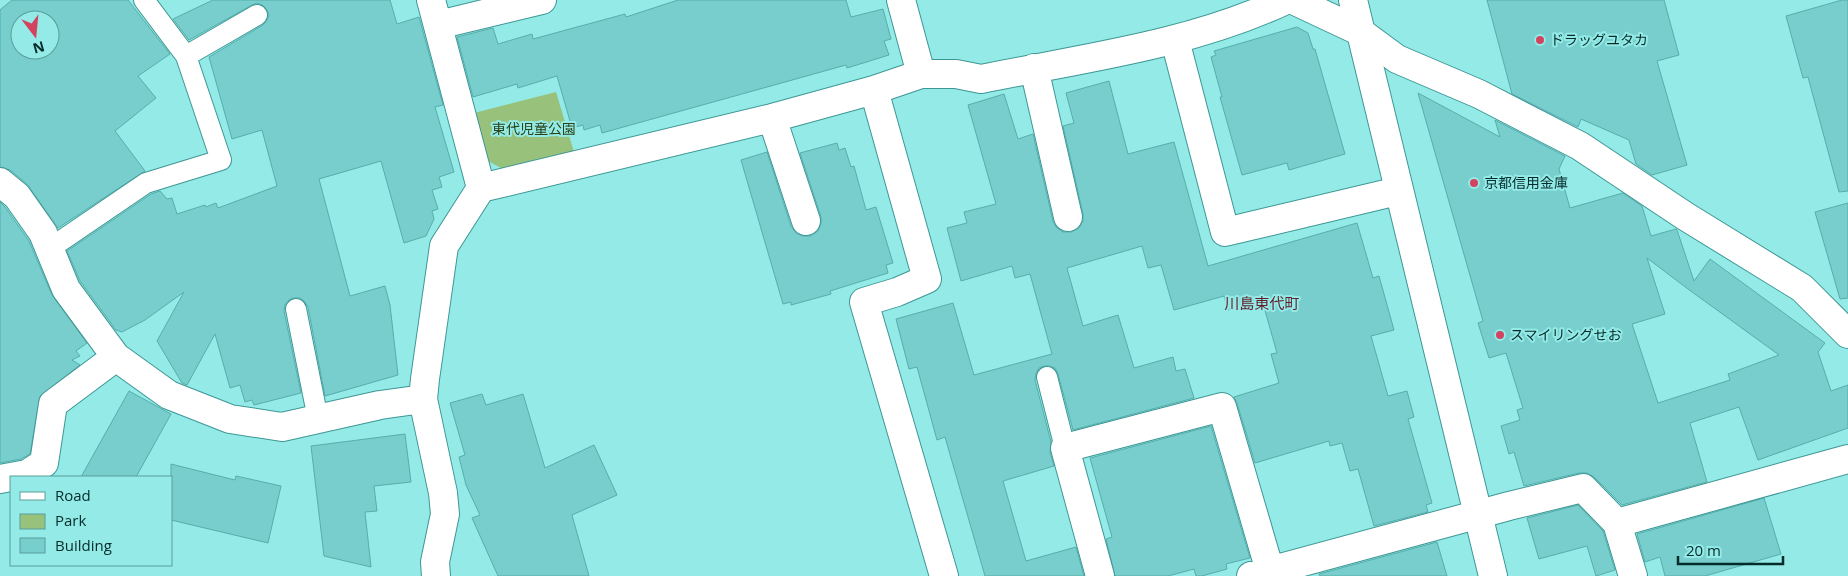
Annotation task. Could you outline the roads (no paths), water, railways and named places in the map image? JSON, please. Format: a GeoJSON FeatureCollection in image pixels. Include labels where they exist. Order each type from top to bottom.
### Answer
{"type":"FeatureCollection","features":[{"type":"Feature","properties":{"kind":"street"},"geometry":{"type":"LineString","coordinates":[[482,188],[434,13],[542,0]]}},
{"type":"Feature","properties":{"kind":"street"},"geometry":{"type":"LineString","coordinates":[[901,0],[921,74]]}},
{"type":"Feature","properties":{"kind":"street"},"geometry":{"type":"LineString","coordinates":[[436,576],[435,562],[445,514],[444,493],[423,399],[444,246],[482,188],[772,118],[874,90],[921,74],[956,74],[981,79],[1175,40],[1259,12],[1286,0]]}},
{"type":"Feature","properties":{"kind":"street"},"geometry":{"type":"LineString","coordinates":[[1293,0],[1359,30],[1397,59],[1479,94],[1580,146],[1685,216],[1802,288],[1848,334]]}},
{"type":"Feature","properties":{"kind":"street"},"geometry":{"type":"LineString","coordinates":[[1353,0],[1493,576]]}},
{"type":"Feature","properties":{"kind":"street"},"geometry":{"type":"LineString","coordinates":[[1175,40],[1225,232],[1398,191]]}},
{"type":"Feature","properties":{"kind":"street"},"geometry":{"type":"LineString","coordinates":[[1034,68],[1068,217]]}},
{"type":"Feature","properties":{"kind":"street"},"geometry":{"type":"LineString","coordinates":[[874,90],[927,279],[897,292],[864,302],[944,576]]}},
{"type":"Feature","properties":{"kind":"street"},"geometry":{"type":"LineString","coordinates":[[772,118],[806,221]]}},
{"type":"Feature","properties":{"kind":"street"},"geometry":{"type":"LineString","coordinates":[[0,182],[17,196],[43,233],[66,289],[116,357],[169,395],[230,419],[282,427],[380,405],[423,399]]}},
{"type":"Feature","properties":{"kind":"street"},"geometry":{"type":"LineString","coordinates":[[16,476],[27,474],[44,463],[53,404],[116,357]]}},
{"type":"Feature","properties":{"kind":"street"},"geometry":{"type":"LineString","coordinates":[[1100,576],[1065,448],[1222,406],[1279,572],[1478,514],[1583,488],[1617,523],[1633,576]]}},
{"type":"Feature","properties":{"kind":"street"},"geometry":{"type":"LineString","coordinates":[[1617,523],[1848,459]]}},
{"type":"Feature","properties":{"kind":"lane"},"geometry":{"type":"LineString","coordinates":[[48,249],[146,183],[221,160],[186,56],[144,0]]}},
{"type":"Feature","properties":{"kind":"lane"},"geometry":{"type":"LineString","coordinates":[[186,56],[257,15]]}},
{"type":"Feature","properties":{"kind":"lane"},"geometry":{"type":"LineString","coordinates":[[296,309],[318,419]]}},
{"type":"Feature","properties":{"kind":"lane"},"geometry":{"type":"LineString","coordinates":[[1047,377],[1065,448]]}},
{"type":"Feature","properties":{"kind":"place","name":"ドラッグユタカ"},"geometry":{"type":"Point","coordinates":[1540,40]}},
{"type":"Feature","properties":{"kind":"place","name":"京都信用金庫"},"geometry":{"type":"Point","coordinates":[1474,183]}},
{"type":"Feature","properties":{"kind":"place","name":"スマイリングせお"},"geometry":{"type":"Point","coordinates":[1500,335]}},
{"type":"Feature","properties":{"kind":"district","name":"川島東代町"},"geometry":{"type":"Point","coordinates":[1262,304]}},
{"type":"Feature","properties":{"kind":"park label","name":"東代児童公園"},"geometry":{"type":"Point","coordinates":[534,129]}}]}
